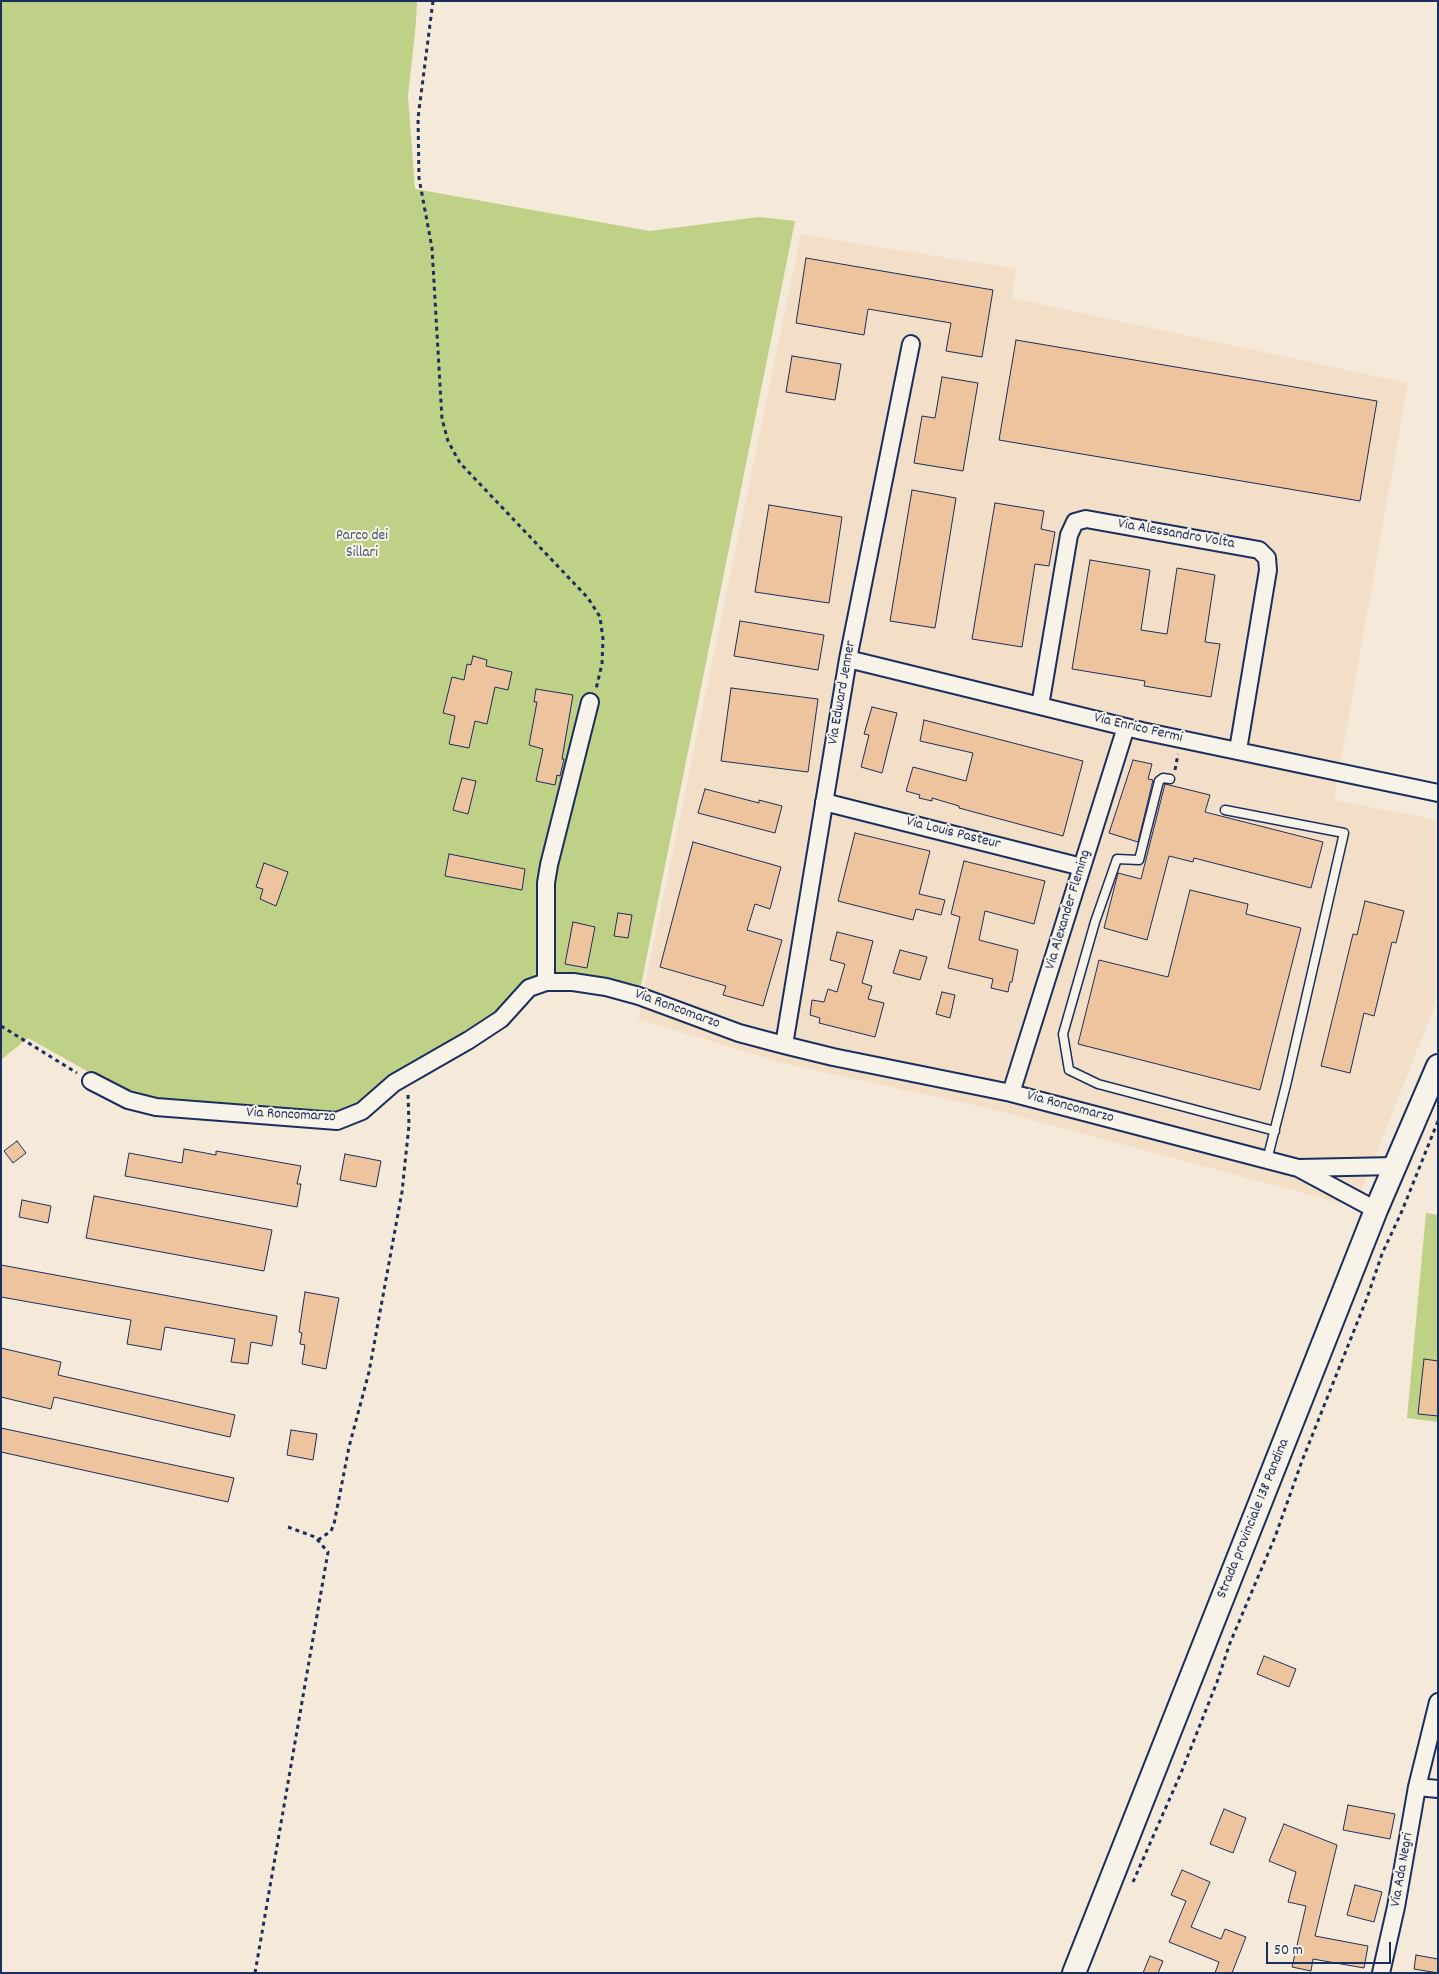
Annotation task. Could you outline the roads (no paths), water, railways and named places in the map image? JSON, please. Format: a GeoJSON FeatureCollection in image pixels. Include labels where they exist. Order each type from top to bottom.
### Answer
{"type":"FeatureCollection","features":[{"type":"Feature","properties":{"kind":"street","name":"Via Edward Jenner"},"geometry":{"type":"LineString","coordinates":[[784,1045],[848,659],[911,344]]}},
{"type":"Feature","properties":{"kind":"street","name":"Via Alessandro Volta"},"geometry":{"type":"LineString","coordinates":[[1040,706],[1069,535],[1075,522],[1086,519],[1259,550],[1267,558],[1268,570],[1238,750]]}},
{"type":"Feature","properties":{"kind":"street","name":"Via Enrico Fermi"},"geometry":{"type":"LineString","coordinates":[[848,659],[1126,727],[1349,775],[1435,791]]}},
{"type":"Feature","properties":{"kind":"street"},"geometry":{"type":"LineString","coordinates":[[546,982],[546,883],[590,702]]}},
{"type":"Feature","properties":{"kind":"street","name":"Via Alexander Fleming"},"geometry":{"type":"LineString","coordinates":[[1011,1093],[1126,727]]}},
{"type":"Feature","properties":{"kind":"street","name":"Via Louis Pasteur"},"geometry":{"type":"LineString","coordinates":[[824,802],[1082,867]]}},
{"type":"Feature","properties":{"kind":"street","name":"Via Roncomarzo"},"geometry":{"type":"LineString","coordinates":[[91,1082],[128,1100],[156,1108],[337,1121],[362,1111],[394,1083],[501,1018],[529,988],[546,982],[573,982],[606,987],[639,996],[739,1033],[784,1045],[833,1057],[1011,1093],[1298,1168],[1376,1210]]}},
{"type":"Feature","properties":{"kind":"street","name":"Strada provinciale 138 Pandina"},"geometry":{"type":"LineString","coordinates":[[1074,1973],[1376,1210],[1438,1066]]}},
{"type":"Feature","properties":{"kind":"street","name":"Via Roncomarzo"},"geometry":{"type":"LineString","coordinates":[[1298,1168],[1395,1166]]}},
{"type":"Feature","properties":{"kind":"street","name":"Via Ada Negri"},"geometry":{"type":"LineString","coordinates":[[1381,1973],[1396,1907],[1418,1787],[1438,1702]]}},
{"type":"Feature","properties":{"kind":"street"},"geometry":{"type":"LineString","coordinates":[[1418,1787],[1438,1788]]}},
{"type":"Feature","properties":{"kind":"lane"},"geometry":{"type":"LineString","coordinates":[[1170,779],[1163,778],[1159,781],[1139,860],[1117,859],[1095,922],[1063,1034],[1069,1070],[1098,1084],[1275,1131]]}},
{"type":"Feature","properties":{"kind":"lane"},"geometry":{"type":"LineString","coordinates":[[1224,810],[1344,833],[1267,1160]]}},
{"type":"Feature","properties":{"kind":"park label","name":"Parco dei Sillari"},"geometry":{"type":"Point","coordinates":[362,546]}}]}
